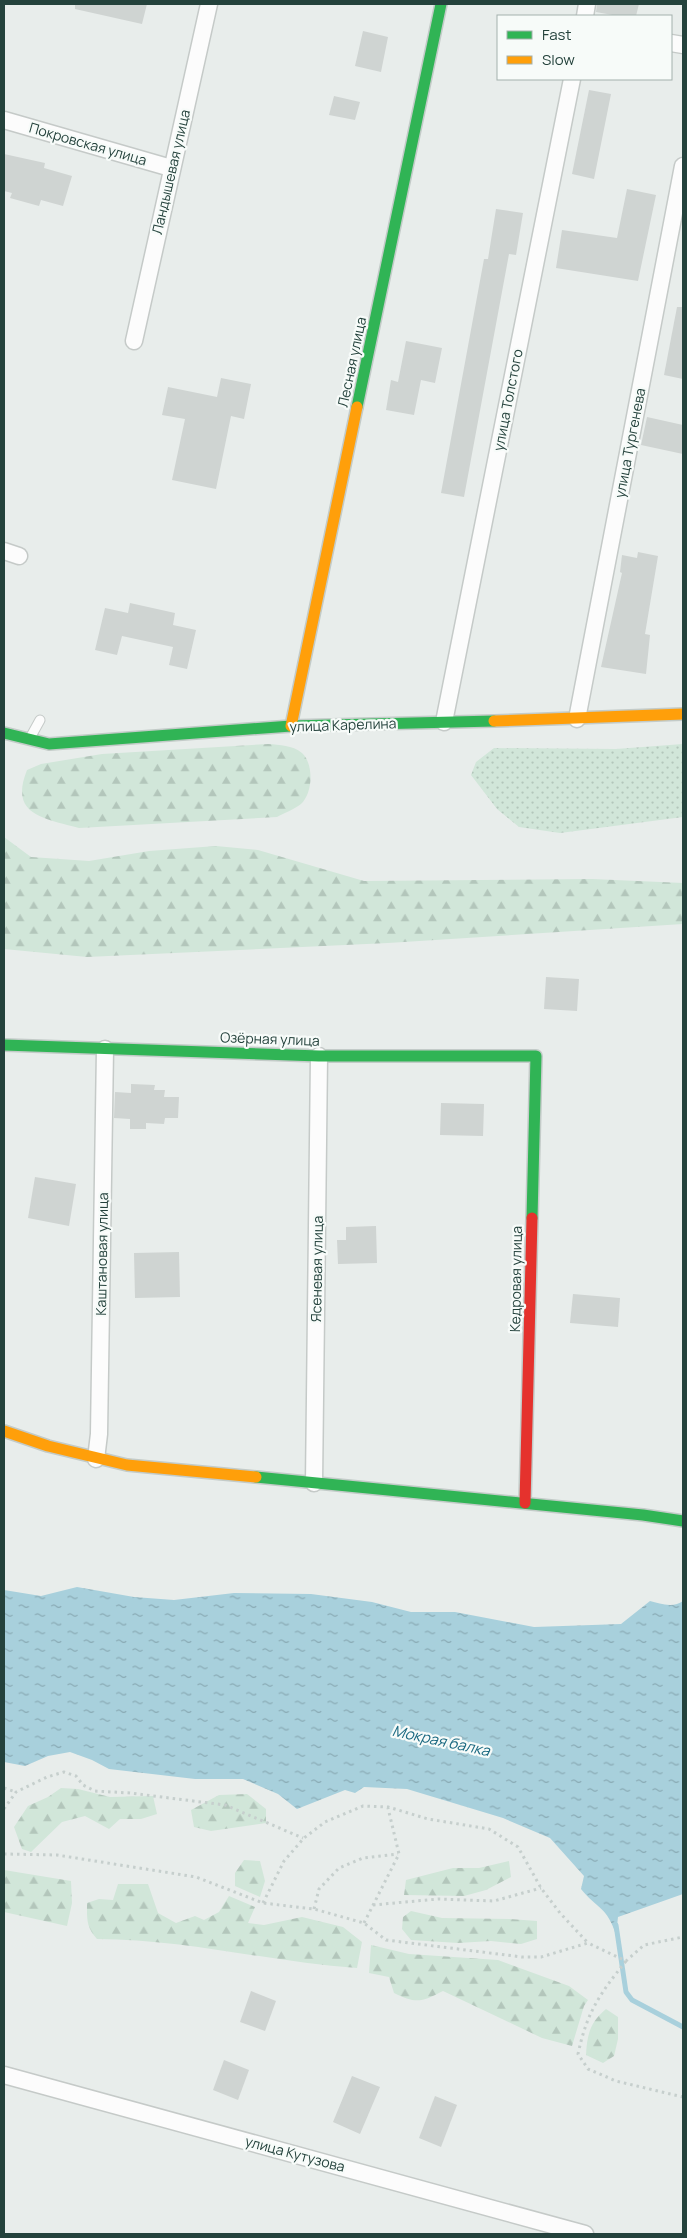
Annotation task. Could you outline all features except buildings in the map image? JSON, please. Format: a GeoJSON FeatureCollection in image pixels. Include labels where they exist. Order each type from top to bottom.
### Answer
{"type":"FeatureCollection","features":[{"type":"Feature","properties":{"kind":"street","name":"Ландышевая улица"},"geometry":{"type":"LineString","coordinates":[[134,341],[209,4]]}},
{"type":"Feature","properties":{"kind":"street","name":"Лесная улица"},"geometry":{"type":"LineString","coordinates":[[291,726],[441,4]]}},
{"type":"Feature","properties":{"kind":"street","name":"улица Толстого"},"geometry":{"type":"LineString","coordinates":[[444,722],[572,80]]}},
{"type":"Feature","properties":{"kind":"street","name":"Покровская улица"},"geometry":{"type":"LineString","coordinates":[[4,120],[171,168]]}},
{"type":"Feature","properties":{"kind":"street","name":"улица Тургенева"},"geometry":{"type":"LineString","coordinates":[[577,719],[683,166]]}},
{"type":"Feature","properties":{"kind":"street","name":"улица Карелина"},"geometry":{"type":"LineString","coordinates":[[4,733],[49,744],[291,726],[577,719],[683,714]]}},
{"type":"Feature","properties":{"kind":"street","name":"Озёрная улица"},"geometry":{"type":"LineString","coordinates":[[4,1045],[319,1056],[536,1056]]}},
{"type":"Feature","properties":{"kind":"street","name":"Каштановая улица"},"geometry":{"type":"LineString","coordinates":[[96,1459],[99,1434],[105,1049]]}},
{"type":"Feature","properties":{"kind":"street","name":"Ясеневая улица"},"geometry":{"type":"LineString","coordinates":[[314,1483],[319,1056]]}},
{"type":"Feature","properties":{"kind":"street","name":"Кедровая улица"},"geometry":{"type":"LineString","coordinates":[[525,1503],[536,1056]]}},
{"type":"Feature","properties":{"kind":"street"},"geometry":{"type":"LineString","coordinates":[[4,1431],[96,1459],[127,1465],[525,1503],[683,1521]]}},
{"type":"Feature","properties":{"kind":"street","name":"улица Кутузова"},"geometry":{"type":"LineString","coordinates":[[4,2075],[585,2234]]}},
{"type":"Feature","properties":{"kind":"lane"},"geometry":{"type":"LineString","coordinates":[[28,740],[40,720]]}},
{"type":"Feature","properties":{"kind":"path"},"geometry":{"type":"LineString","coordinates":[[4,1810],[16,1792],[47,1777],[64,1772],[76,1776],[83,1786],[95,1791],[130,1792],[225,1805],[304,1838]]}},
{"type":"Feature","properties":{"kind":"path"},"geometry":{"type":"LineString","coordinates":[[4,1788],[16,1792]]}},
{"type":"Feature","properties":{"kind":"path"},"geometry":{"type":"LineString","coordinates":[[263,1903],[284,1862],[304,1838],[325,1822],[363,1806],[388,1807],[428,1819],[488,1829],[518,1847],[541,1888],[560,1913],[588,1943],[626,1961]]}},
{"type":"Feature","properties":{"kind":"path"},"geometry":{"type":"LineString","coordinates":[[364,1923],[399,1854],[388,1807]]}},
{"type":"Feature","properties":{"kind":"path"},"geometry":{"type":"LineString","coordinates":[[4,1854],[67,1856],[196,1877],[263,1903],[314,1909],[364,1923],[386,1940],[522,1957],[541,1957],[588,1943]]}},
{"type":"Feature","properties":{"kind":"path"},"geometry":{"type":"LineString","coordinates":[[314,1909],[319,1889],[339,1868],[363,1858],[399,1854]]}},
{"type":"Feature","properties":{"kind":"path"},"geometry":{"type":"LineString","coordinates":[[373,1905],[438,1899],[494,1901],[541,1888]]}},
{"type":"Feature","properties":{"kind":"path"},"geometry":{"type":"LineString","coordinates":[[683,1937],[644,1945],[626,1961],[598,1996],[584,2025],[578,2054],[588,2069],[616,2081],[683,2097]]}},
{"type":"Feature","properties":{"kind":"green space"},"geometry":{"type":"Polygon","coordinates":[[[268,744],[286,746],[298,750],[306,758],[310,771],[310,786],[305,799],[299,806],[277,817],[79,828],[42,817],[26,805],[22,797],[27,770],[41,764],[102,754],[268,744]]]}},
{"type":"Feature","properties":{"kind":"green space"},"geometry":{"type":"Polygon","coordinates":[[[683,744],[683,817],[560,833],[519,827],[497,809],[471,775],[476,762],[494,748],[616,749],[683,744]]]}},
{"type":"Feature","properties":{"kind":"green space"},"geometry":{"type":"Polygon","coordinates":[[[4,837],[31,857],[89,861],[149,851],[216,846],[258,850],[364,881],[592,879],[683,883],[683,924],[388,943],[87,957],[4,949],[4,837]]]}},
{"type":"Feature","properties":{"kind":"green space"},"geometry":{"type":"Polygon","coordinates":[[[61,1788],[78,1789],[110,1797],[153,1796],[157,1814],[141,1819],[120,1819],[109,1829],[85,1816],[62,1822],[31,1852],[22,1849],[14,1827],[28,1806],[48,1797],[61,1788]]]}},
{"type":"Feature","properties":{"kind":"green space"},"geometry":{"type":"Polygon","coordinates":[[[247,1794],[266,1809],[266,1823],[211,1831],[194,1827],[191,1810],[219,1795],[247,1794]]]}},
{"type":"Feature","properties":{"kind":"green space"},"geometry":{"type":"Polygon","coordinates":[[[244,1860],[260,1861],[265,1881],[260,1897],[235,1886],[235,1873],[244,1860]]]}},
{"type":"Feature","properties":{"kind":"green space"},"geometry":{"type":"Polygon","coordinates":[[[509,1861],[511,1877],[486,1890],[464,1896],[404,1895],[406,1880],[453,1868],[479,1868],[509,1861]]]}},
{"type":"Feature","properties":{"kind":"green space"},"geometry":{"type":"Polygon","coordinates":[[[4,1870],[71,1881],[72,1903],[67,1926],[4,1912],[4,1870]]]}},
{"type":"Feature","properties":{"kind":"green space"},"geometry":{"type":"Polygon","coordinates":[[[118,1884],[148,1884],[158,1913],[176,1923],[195,1916],[204,1920],[219,1912],[229,1896],[255,1907],[248,1923],[264,1925],[302,1917],[343,1927],[362,1942],[357,1968],[162,1943],[97,1939],[91,1931],[88,1922],[87,1903],[99,1899],[113,1900],[118,1884]]]}},
{"type":"Feature","properties":{"kind":"green space"},"geometry":{"type":"Polygon","coordinates":[[[411,1911],[442,1918],[537,1921],[537,1939],[521,1944],[491,1941],[458,1943],[411,1940],[402,1929],[403,1917],[411,1911]]]}},
{"type":"Feature","properties":{"kind":"green space"},"geometry":{"type":"Polygon","coordinates":[[[371,1945],[409,1954],[498,1960],[569,1986],[588,2000],[584,2006],[572,2046],[542,2038],[443,1991],[419,2000],[408,1999],[394,1993],[389,1977],[369,1973],[371,1945]]]}},
{"type":"Feature","properties":{"kind":"green space"},"geometry":{"type":"Polygon","coordinates":[[[606,2009],[618,2017],[618,2039],[614,2056],[603,2063],[586,2055],[590,2029],[596,2019],[606,2009]]]}},
{"type":"Feature","properties":{"kind":"water"},"geometry":{"type":"Polygon","coordinates":[[[77,1587],[134,1597],[174,1600],[234,1593],[311,1594],[372,1602],[411,1612],[455,1612],[534,1627],[621,1624],[650,1601],[671,1605],[683,1601],[683,1894],[618,1917],[616,1935],[609,1918],[581,1889],[584,1876],[550,1838],[503,1818],[407,1789],[364,1787],[355,1793],[345,1790],[297,1809],[278,1794],[243,1779],[195,1779],[109,1769],[70,1752],[48,1756],[25,1766],[4,1762],[4,1590],[41,1596],[77,1587]]]}},
{"type":"Feature","properties":{"kind":"waterway","name":"Мокрая балка"},"geometry":{"type":"LineString","coordinates":[[616,1925],[626,1992],[632,2000],[683,2027]]}},
{"type":"Feature","properties":{"kind":"traffic: fast"},"geometry":{"type":"LineString","coordinates":[[357,407],[441,4]]}},
{"type":"Feature","properties":{"kind":"traffic: fast"},"geometry":{"type":"LineString","coordinates":[[4,733],[49,744],[291,726],[494,721]]}},
{"type":"Feature","properties":{"kind":"traffic: fast"},"geometry":{"type":"LineString","coordinates":[[4,1045],[319,1056],[536,1056],[532,1218]]}},
{"type":"Feature","properties":{"kind":"traffic: fast"},"geometry":{"type":"LineString","coordinates":[[256,1477],[643,1515],[683,1521]]}},
{"type":"Feature","properties":{"kind":"traffic: slow"},"geometry":{"type":"LineString","coordinates":[[291,726],[357,407]]}},
{"type":"Feature","properties":{"kind":"traffic: slow"},"geometry":{"type":"LineString","coordinates":[[494,721],[683,714]]}},
{"type":"Feature","properties":{"kind":"traffic: slow"},"geometry":{"type":"LineString","coordinates":[[4,1431],[48,1446],[127,1465],[256,1477]]}},
{"type":"Feature","properties":{"kind":"traffic: jam"},"geometry":{"type":"LineString","coordinates":[[525,1503],[532,1218]]}}]}
